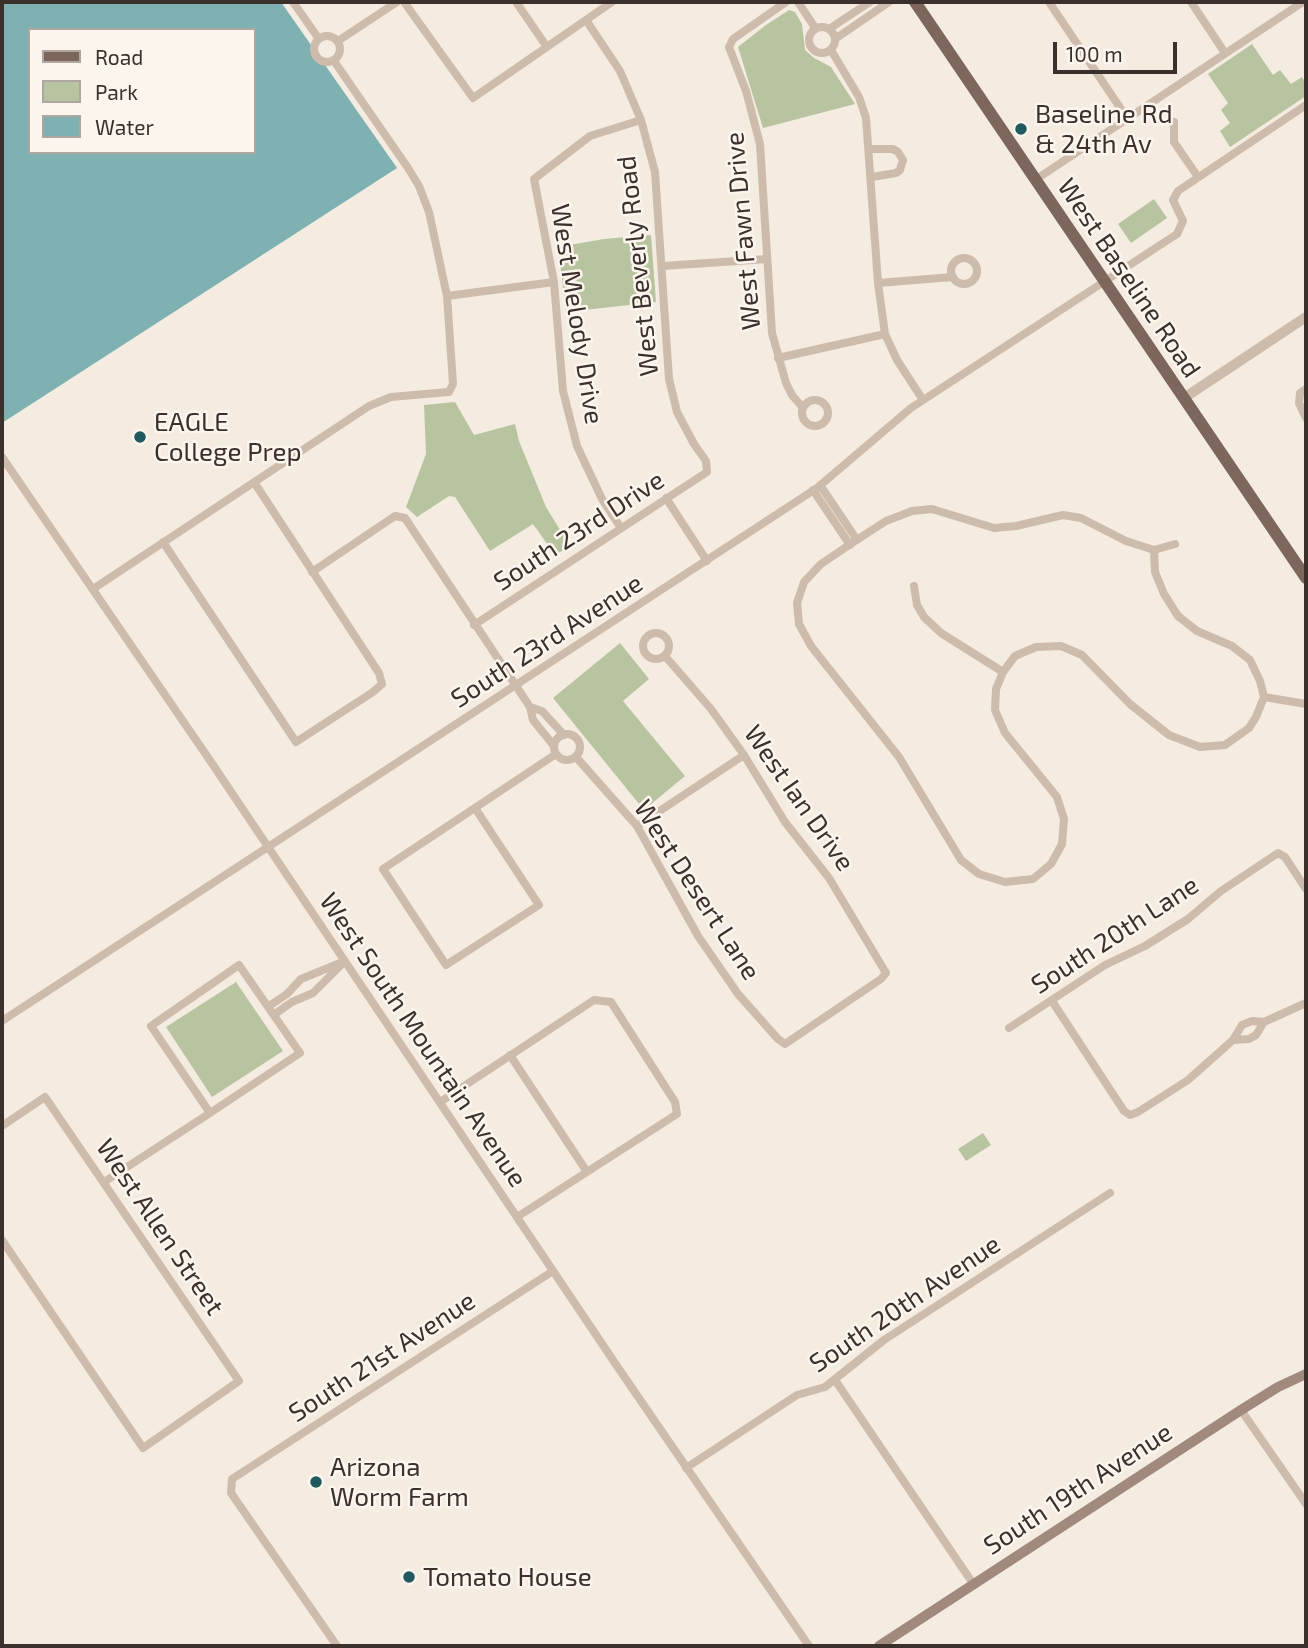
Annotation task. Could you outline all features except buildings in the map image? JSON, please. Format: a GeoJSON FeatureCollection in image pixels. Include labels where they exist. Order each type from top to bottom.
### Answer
{"type":"FeatureCollection","features":[{"type":"Feature","properties":{"kind":"main road","name":"West Baseline Road"},"geometry":{"type":"LineString","coordinates":[[915,2],[1306,578]]}},
{"type":"Feature","properties":{"kind":"main road","name":"South 19th Avenue"},"geometry":{"type":"LineString","coordinates":[[878,1646],[1241,1410],[1278,1387],[1306,1374]]}},
{"type":"Feature","properties":{"kind":"street"},"geometry":{"type":"LineString","coordinates":[[293,2],[319,38]]}},
{"type":"Feature","properties":{"kind":"street"},"geometry":{"type":"LineString","coordinates":[[338,41],[397,2]]}},
{"type":"Feature","properties":{"kind":"street"},"geometry":{"type":"LineString","coordinates":[[404,2],[473,98],[612,2]]}},
{"type":"Feature","properties":{"kind":"street"},"geometry":{"type":"LineString","coordinates":[[516,2],[547,47]]}},
{"type":"Feature","properties":{"kind":"street","name":"West Fawn Drive"},"geometry":{"type":"LineString","coordinates":[[786,2],[733,39],[729,47],[746,91],[760,144],[772,333],[792,394],[803,408]]}},
{"type":"Feature","properties":{"kind":"street"},"geometry":{"type":"LineString","coordinates":[[798,2],[816,29]]}},
{"type":"Feature","properties":{"kind":"street"},"geometry":{"type":"LineString","coordinates":[[829,29],[870,2]]}},
{"type":"Feature","properties":{"kind":"street"},"geometry":{"type":"LineString","coordinates":[[835,39],[829,29],[822,27],[816,29],[810,39],[812,48],[823,53],[831,50],[835,39],[889,2]]}},
{"type":"Feature","properties":{"kind":"street"},"geometry":{"type":"LineString","coordinates":[[1049,2],[1127,118]]}},
{"type":"Feature","properties":{"kind":"street"},"geometry":{"type":"LineString","coordinates":[[1191,2],[1225,53]]}},
{"type":"Feature","properties":{"kind":"street"},"geometry":{"type":"LineString","coordinates":[[1035,180],[1303,2]]}},
{"type":"Feature","properties":{"kind":"street","name":"West Beverly Road"},"geometry":{"type":"LineString","coordinates":[[586,20],[620,71],[641,120],[655,172],[669,379],[677,412],[706,461],[706,472]]}},
{"type":"Feature","properties":{"kind":"street"},"geometry":{"type":"LineString","coordinates":[[331,36],[338,41],[340,54],[334,61],[327,63],[317,58],[314,48],[319,38],[331,36]]}},
{"type":"Feature","properties":{"kind":"street"},"geometry":{"type":"LineString","coordinates":[[831,50],[859,97],[866,118],[878,283],[885,334],[897,360],[923,400]]}},
{"type":"Feature","properties":{"kind":"street"},"geometry":{"type":"LineString","coordinates":[[93,589],[380,401],[449,392],[453,384],[447,296],[434,228],[419,186],[334,61]]}},
{"type":"Feature","properties":{"kind":"street"},"geometry":{"type":"LineString","coordinates":[[1105,282],[1179,231],[1183,221],[1174,198],[1178,191],[1306,105]]}},
{"type":"Feature","properties":{"kind":"street","name":"West Melody Drive"},"geometry":{"type":"LineString","coordinates":[[621,528],[602,499],[577,446],[563,391],[554,282],[534,178],[590,136],[641,120]]}},
{"type":"Feature","properties":{"kind":"street"},"geometry":{"type":"LineString","coordinates":[[1174,122],[1174,142],[1198,177]]}},
{"type":"Feature","properties":{"kind":"street"},"geometry":{"type":"LineString","coordinates":[[869,149],[893,149],[903,160],[901,170],[896,173],[872,177]]}},
{"type":"Feature","properties":{"kind":"street"},"geometry":{"type":"LineString","coordinates":[[663,265],[768,259]]}},
{"type":"Feature","properties":{"kind":"street"},"geometry":{"type":"LineString","coordinates":[[878,283],[953,277]]}},
{"type":"Feature","properties":{"kind":"street"},"geometry":{"type":"LineString","coordinates":[[447,296],[554,282]]}},
{"type":"Feature","properties":{"kind":"street","name":"South 23rd Avenue"},"geometry":{"type":"LineString","coordinates":[[2,1021],[817,488],[875,436],[923,400],[1105,282]]}},
{"type":"Feature","properties":{"kind":"street"},"geometry":{"type":"LineString","coordinates":[[1184,398],[1305,321]]}},
{"type":"Feature","properties":{"kind":"street"},"geometry":{"type":"LineString","coordinates":[[778,358],[885,334]]}},
{"type":"Feature","properties":{"kind":"street"},"geometry":{"type":"LineString","coordinates":[[1306,389],[1300,393],[1299,403],[1306,418]]}},
{"type":"Feature","properties":{"kind":"street","name":"West South Mountain Avenue"},"geometry":{"type":"LineString","coordinates":[[2,457],[809,1646]]}},
{"type":"Feature","properties":{"kind":"street","name":"South 23rd Drive"},"geometry":{"type":"LineString","coordinates":[[474,625],[706,472]]}},
{"type":"Feature","properties":{"kind":"street"},"geometry":{"type":"LineString","coordinates":[[163,542],[296,742],[382,684],[379,673],[254,482]]}},
{"type":"Feature","properties":{"kind":"street"},"geometry":{"type":"LineString","coordinates":[[817,488],[853,542]]}},
{"type":"Feature","properties":{"kind":"street"},"geometry":{"type":"LineString","coordinates":[[666,498],[707,561]]}},
{"type":"Feature","properties":{"kind":"street"},"geometry":{"type":"LineString","coordinates":[[1154,550],[1155,572],[1164,594],[1178,616],[1197,631],[1232,646],[1250,660],[1264,697],[1256,717],[1249,728],[1225,746],[1200,747],[1169,735],[1130,704],[1082,655],[1060,646],[1036,647],[1015,656],[1003,672],[996,689],[995,710],[1004,733],[1057,797],[1064,819],[1062,844],[1051,864],[1033,878],[1005,883],[979,874],[961,860],[898,757],[811,646],[799,624],[797,603],[804,582],[821,564],[853,542],[886,522],[912,511],[932,509],[994,528],[1016,526],[1063,515],[1081,518],[1126,541],[1154,550],[1175,544]]}},
{"type":"Feature","properties":{"kind":"street"},"geometry":{"type":"LineString","coordinates":[[312,572],[395,516],[405,518],[530,707],[530,715],[555,750],[566,760],[576,757],[580,748],[578,741],[572,736],[564,735],[557,739],[555,750],[475,808],[383,869],[446,965],[539,905],[475,808]]}},
{"type":"Feature","properties":{"kind":"street"},"geometry":{"type":"LineString","coordinates":[[914,586],[924,617],[941,633],[1003,672]]}},
{"type":"Feature","properties":{"kind":"street","name":"West Ian Drive"},"geometry":{"type":"LineString","coordinates":[[665,656],[711,709],[744,755],[785,822],[829,878],[886,973],[785,1044]]}},
{"type":"Feature","properties":{"kind":"street"},"geometry":{"type":"LineString","coordinates":[[1264,697],[1306,704]]}},
{"type":"Feature","properties":{"kind":"street"},"geometry":{"type":"LineString","coordinates":[[530,707],[542,711],[564,735]]}},
{"type":"Feature","properties":{"kind":"street"},"geometry":{"type":"LineString","coordinates":[[539,729],[551,720]]}},
{"type":"Feature","properties":{"kind":"street"},"geometry":{"type":"LineString","coordinates":[[636,826],[744,755]]}},
{"type":"Feature","properties":{"kind":"street","name":"West Desert Lane"},"geometry":{"type":"LineString","coordinates":[[576,757],[636,826],[698,936],[731,985],[785,1044]]}},
{"type":"Feature","properties":{"kind":"street","name":"South 20th Lane"},"geometry":{"type":"LineString","coordinates":[[1009,1028],[1105,965],[1145,946],[1188,919],[1221,891],[1278,853],[1285,857],[1306,889]]}},
{"type":"Feature","properties":{"kind":"street"},"geometry":{"type":"LineString","coordinates":[[269,1006],[287,994],[301,979],[345,961]]}},
{"type":"Feature","properties":{"kind":"street"},"geometry":{"type":"LineString","coordinates":[[275,1014],[292,1002],[313,993],[345,961]]}},
{"type":"Feature","properties":{"kind":"street"},"geometry":{"type":"LineString","coordinates":[[104,1182],[210,1113],[300,1053],[239,965],[151,1026],[210,1113]]}},
{"type":"Feature","properties":{"kind":"street"},"geometry":{"type":"LineString","coordinates":[[440,1102],[594,1000],[611,1002],[675,1102],[677,1114],[517,1217]]}},
{"type":"Feature","properties":{"kind":"street"},"geometry":{"type":"LineString","coordinates":[[1052,1001],[1124,1111],[1130,1115],[1188,1080],[1234,1040],[1239,1028],[1246,1023],[1264,1022],[1306,1003]]}},
{"type":"Feature","properties":{"kind":"street"},"geometry":{"type":"LineString","coordinates":[[1234,1040],[1249,1039],[1256,1035],[1264,1022]]}},
{"type":"Feature","properties":{"kind":"street"},"geometry":{"type":"LineString","coordinates":[[510,1055],[587,1171]]}},
{"type":"Feature","properties":{"kind":"street","name":"West Allen Street"},"geometry":{"type":"LineString","coordinates":[[2,1126],[45,1097],[239,1381],[143,1448],[2,1240]]}},
{"type":"Feature","properties":{"kind":"street","name":"South 20th Avenue"},"geometry":{"type":"LineString","coordinates":[[687,1468],[797,1395],[819,1390],[835,1380],[884,1340],[1110,1193]]}},
{"type":"Feature","properties":{"kind":"street","name":"South 21st Avenue"},"geometry":{"type":"LineString","coordinates":[[337,1646],[231,1493],[232,1479],[553,1271]]}},
{"type":"Feature","properties":{"kind":"street"},"geometry":{"type":"LineString","coordinates":[[835,1380],[974,1585]]}},
{"type":"Feature","properties":{"kind":"street"},"geometry":{"type":"LineString","coordinates":[[1241,1410],[1306,1504]]}},
{"type":"Feature","properties":{"kind":"green space"},"geometry":{"type":"Polygon","coordinates":[[[789,10],[795,12],[802,24],[805,50],[831,67],[855,104],[763,128],[738,47],[789,10]]]}},
{"type":"Feature","properties":{"kind":"green space"},"geometry":{"type":"Polygon","coordinates":[[[1252,44],[1273,75],[1280,70],[1291,84],[1302,77],[1306,84],[1306,96],[1230,147],[1220,131],[1230,123],[1221,110],[1228,103],[1208,74],[1252,44]]]}},
{"type":"Feature","properties":{"kind":"green space"},"geometry":{"type":"Polygon","coordinates":[[[1154,199],[1167,218],[1131,243],[1118,224],[1154,199]]]}},
{"type":"Feature","properties":{"kind":"green space"},"geometry":{"type":"Polygon","coordinates":[[[651,235],[656,302],[566,312],[558,247],[651,235]]]}},
{"type":"Feature","properties":{"kind":"green space"},"geometry":{"type":"Polygon","coordinates":[[[455,402],[474,435],[515,424],[519,441],[546,507],[570,546],[555,555],[533,524],[490,551],[455,497],[449,496],[417,517],[406,507],[426,454],[424,405],[455,402]]]}},
{"type":"Feature","properties":{"kind":"green space"},"geometry":{"type":"Polygon","coordinates":[[[620,643],[649,679],[623,701],[685,776],[644,810],[553,698],[620,643]]]}},
{"type":"Feature","properties":{"kind":"green space"},"geometry":{"type":"Polygon","coordinates":[[[236,982],[283,1051],[212,1097],[166,1027],[236,982]]]}},
{"type":"Feature","properties":{"kind":"green space"},"geometry":{"type":"Polygon","coordinates":[[[983,1133],[991,1145],[966,1161],[958,1149],[983,1133]]]}},
{"type":"Feature","properties":{"kind":"water"},"geometry":{"type":"Polygon","coordinates":[[[2,2],[281,2],[397,168],[2,423],[2,2]]]}},
{"type":"Feature","properties":{"kind":"place","name":"Baseline Rd & 24th Av"},"geometry":{"type":"Point","coordinates":[1021,129]}},
{"type":"Feature","properties":{"kind":"place","name":"EAGLE College Prep"},"geometry":{"type":"Point","coordinates":[140,437]}},
{"type":"Feature","properties":{"kind":"place","name":"Arizona Worm Farm"},"geometry":{"type":"Point","coordinates":[316,1482]}},
{"type":"Feature","properties":{"kind":"place","name":"Tomato House"},"geometry":{"type":"Point","coordinates":[409,1577]}}]}
